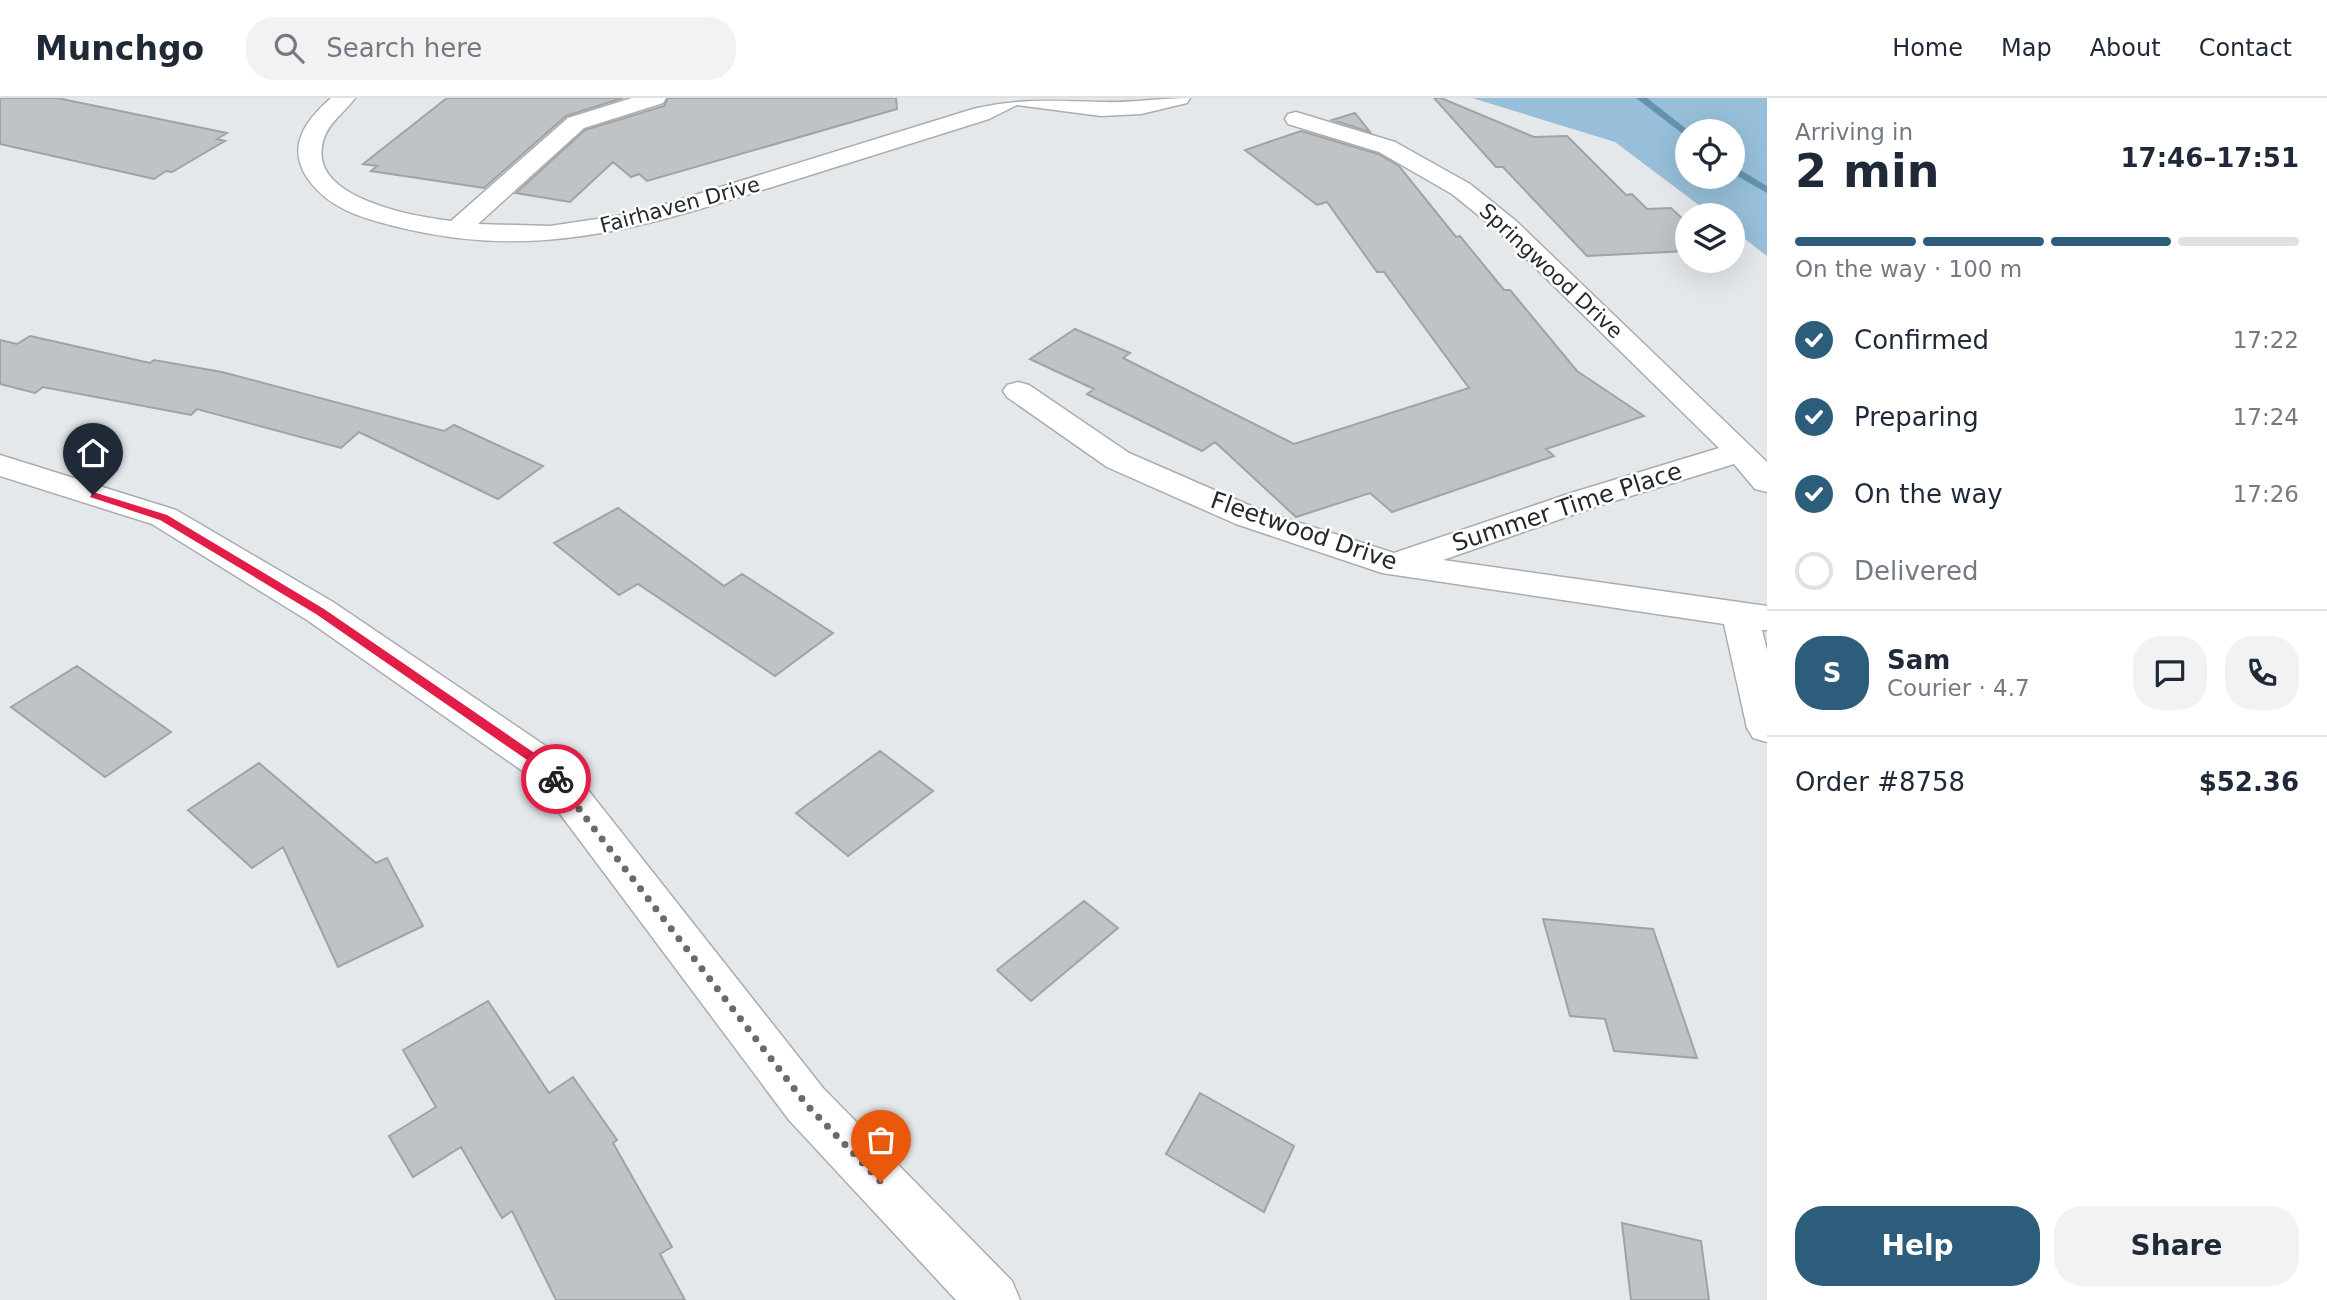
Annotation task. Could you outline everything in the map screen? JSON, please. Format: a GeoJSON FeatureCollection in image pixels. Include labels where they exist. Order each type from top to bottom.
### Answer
{"type":"FeatureCollection","features":[{"type":"Feature","properties":{"kind":"street","name":"Fairhaven Drive"},"geometry":{"type":"LineString","coordinates":[[344,98],[325,117],[309,147],[308,158],[313,172],[326,189],[367,210],[393,218],[459,228],[538,234],[610,227],[981,114],[1008,99]]}},
{"type":"Feature","properties":{"kind":"street"},"geometry":{"type":"LineString","coordinates":[[459,228],[576,122],[655,98]]}},
{"type":"Feature","properties":{"kind":"street"},"geometry":{"type":"LineString","coordinates":[[1008,99],[1101,109],[1141,107],[1179,98]]}},
{"type":"Feature","properties":{"kind":"street","name":"Springwood Drive"},"geometry":{"type":"LineString","coordinates":[[1296,119],[1387,147],[1461,189],[1507,226],[1741,452],[1767,482]]}},
{"type":"Feature","properties":{"kind":"street","name":"Fleetwood Drive"},"geometry":{"type":"LineString","coordinates":[[1018,391],[1118,460],[1248,517],[1394,565],[1754,616],[1767,728]]}},
{"type":"Feature","properties":{"kind":"street","name":"Summer Time Place"},"geometry":{"type":"LineString","coordinates":[[1394,565],[1583,500],[1741,452]]}},
{"type":"Feature","properties":{"kind":"street"},"geometry":{"type":"LineString","coordinates":[[0,465],[164,517],[320,611],[548,768],[806,1104],[993,1300]]}},
{"type":"Feature","properties":{"kind":"shaded area"},"geometry":{"type":"Polygon","coordinates":[[[1472,98],[1767,98],[1767,256],[1745,239],[1745,203],[1696,203],[1677,189],[1745,189],[1745,119],[1675,119],[1675,187],[1615,142],[1472,98]]]}},
{"type":"Feature","properties":{"kind":"building"},"geometry":{"type":"Polygon","coordinates":[[[0,98],[57,98],[227,133],[217,139],[225,141],[172,172],[166,171],[154,179],[0,144],[0,98]]]}},
{"type":"Feature","properties":{"kind":"building"},"geometry":{"type":"Polygon","coordinates":[[[447,98],[623,98],[566,116],[484,188],[371,171],[377,166],[363,164],[447,98]]]}},
{"type":"Feature","properties":{"kind":"building"},"geometry":{"type":"Polygon","coordinates":[[[668,98],[896,98],[897,109],[647,181],[639,174],[631,177],[613,162],[570,202],[516,193],[585,130],[664,106],[668,98]]]}},
{"type":"Feature","properties":{"kind":"building"},"geometry":{"type":"Polygon","coordinates":[[[1434,98],[1441,98],[1534,137],[1567,136],[1626,195],[1632,194],[1647,209],[1671,208],[1675,212],[1675,252],[1587,256],[1503,167],[1496,167],[1434,98]]]}},
{"type":"Feature","properties":{"kind":"building"},"geometry":{"type":"Polygon","coordinates":[[[1355,113],[1370,132],[1332,120],[1355,113]]]}},
{"type":"Feature","properties":{"kind":"building"},"geometry":{"type":"Polygon","coordinates":[[[1301,131],[1378,154],[1399,166],[1456,237],[1460,236],[1504,290],[1510,290],[1577,371],[1644,416],[1546,449],[1554,456],[1392,512],[1370,493],[1296,517],[1215,442],[1202,451],[1087,394],[1094,389],[1030,359],[1075,329],[1130,353],[1123,358],[1294,444],[1469,388],[1384,272],[1377,272],[1327,202],[1317,205],[1245,150],[1301,131]]]}},
{"type":"Feature","properties":{"kind":"building"},"geometry":{"type":"Polygon","coordinates":[[[30,336],[150,363],[154,360],[222,372],[444,431],[454,425],[543,466],[498,499],[359,432],[341,448],[197,409],[191,415],[43,387],[35,393],[0,384],[0,340],[17,344],[30,336]]]}},
{"type":"Feature","properties":{"kind":"building"},"geometry":{"type":"Polygon","coordinates":[[[618,508],[724,586],[742,574],[833,633],[775,676],[638,584],[619,595],[554,543],[618,508]]]}},
{"type":"Feature","properties":{"kind":"building"},"geometry":{"type":"Polygon","coordinates":[[[77,666],[171,732],[105,777],[11,707],[77,666]]]}},
{"type":"Feature","properties":{"kind":"building"},"geometry":{"type":"Polygon","coordinates":[[[880,751],[933,791],[848,856],[796,813],[880,751]]]}},
{"type":"Feature","properties":{"kind":"building"},"geometry":{"type":"Polygon","coordinates":[[[259,763],[376,863],[387,858],[423,926],[338,967],[283,847],[252,868],[188,810],[259,763]]]}},
{"type":"Feature","properties":{"kind":"building"},"geometry":{"type":"Polygon","coordinates":[[[1084,901],[1118,928],[1031,1001],[997,970],[1084,901]]]}},
{"type":"Feature","properties":{"kind":"building"},"geometry":{"type":"Polygon","coordinates":[[[1543,919],[1653,929],[1697,1058],[1614,1051],[1605,1019],[1570,1016],[1543,919]]]}},
{"type":"Feature","properties":{"kind":"building"},"geometry":{"type":"Polygon","coordinates":[[[488,1001],[549,1093],[573,1077],[617,1140],[613,1143],[672,1247],[660,1254],[685,1300],[556,1300],[512,1211],[502,1218],[461,1147],[413,1177],[389,1136],[436,1107],[403,1050],[488,1001]]]}},
{"type":"Feature","properties":{"kind":"building"},"geometry":{"type":"Polygon","coordinates":[[[1200,1093],[1294,1146],[1264,1212],[1166,1154],[1200,1093]]]}},
{"type":"Feature","properties":{"kind":"building"},"geometry":{"type":"Polygon","coordinates":[[[1622,1223],[1701,1241],[1709,1300],[1631,1300],[1622,1223]]]}},
{"type":"Feature","properties":{"kind":"waterway"},"geometry":{"type":"LineString","coordinates":[[1641,98],[1675,125]]}},
{"type":"Feature","properties":{"kind":"waterway"},"geometry":{"type":"LineString","coordinates":[[1745,176],[1767,190]]}},
{"type":"Feature","properties":{"kind":"way so far"},"geometry":{"type":"LineString","coordinates":[[556,779],[806,1104],[881,1182]]}},
{"type":"Feature","properties":{"kind":"route"},"geometry":{"type":"LineString","coordinates":[[93,495],[164,517],[320,611],[548,768],[556,779]]}}]}
